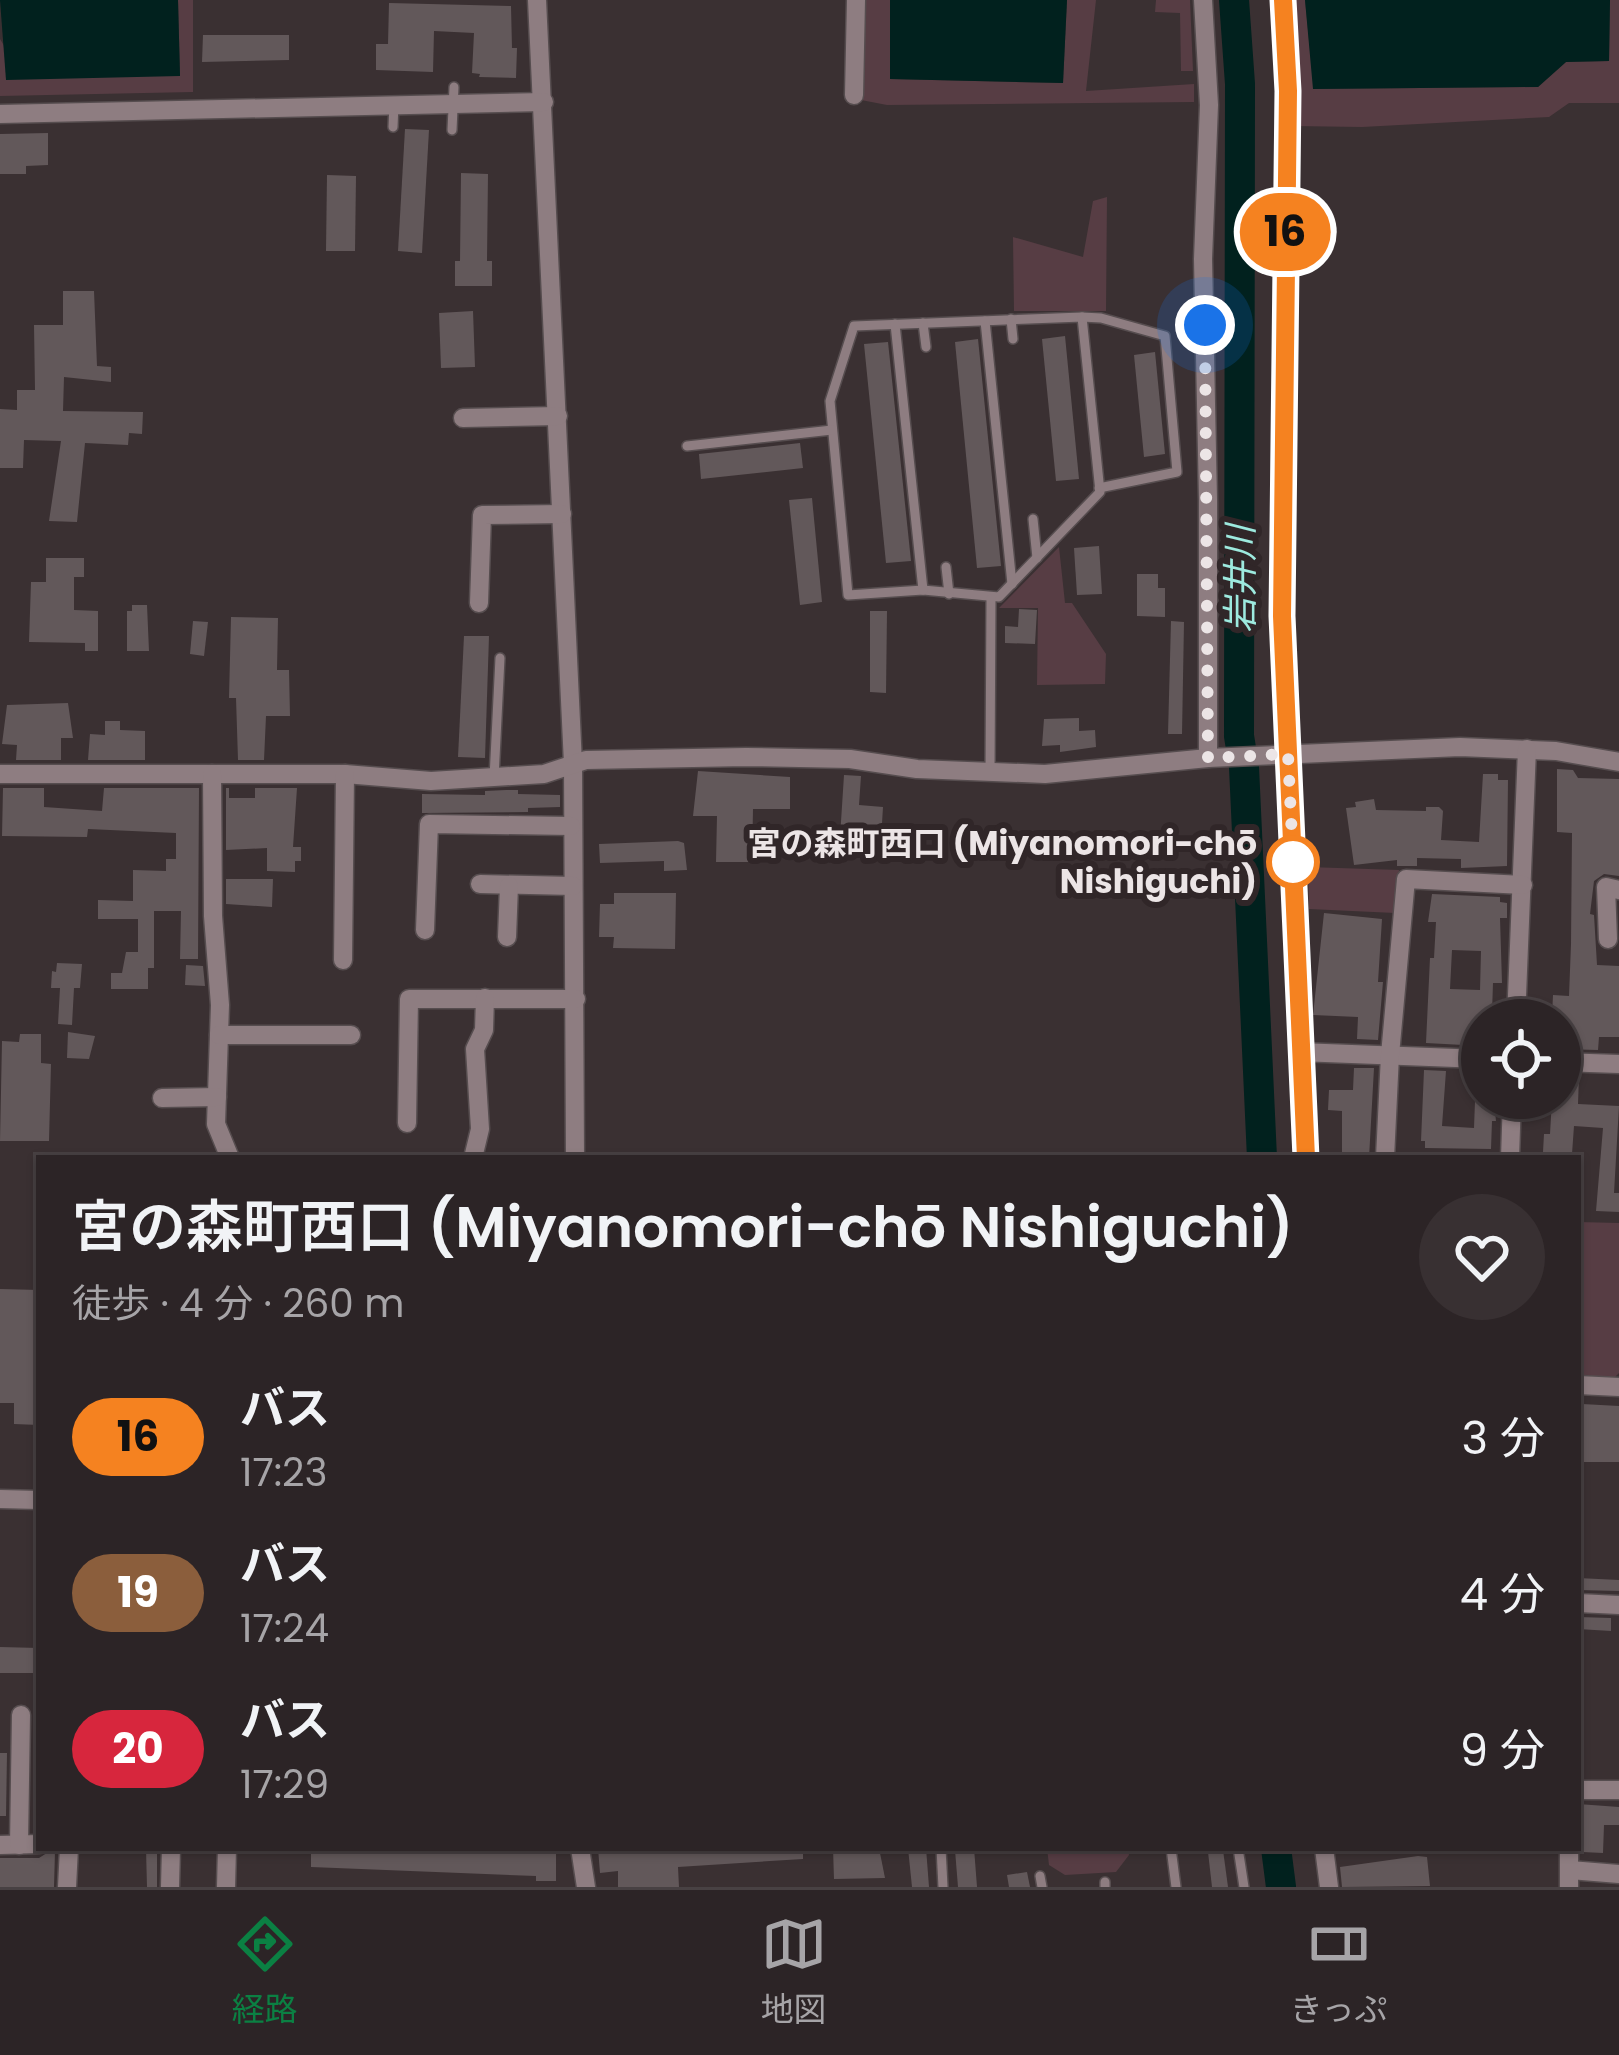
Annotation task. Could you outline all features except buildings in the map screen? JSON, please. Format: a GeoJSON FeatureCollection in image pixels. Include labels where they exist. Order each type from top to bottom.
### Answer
{"type":"FeatureCollection","features":[{"type":"Feature","properties":{"kind":"street"},"geometry":{"type":"LineString","coordinates":[[537,0],[573,764],[575,1155]]}},
{"type":"Feature","properties":{"kind":"street"},"geometry":{"type":"LineString","coordinates":[[854,95],[856,0]]}},
{"type":"Feature","properties":{"kind":"street"},"geometry":{"type":"LineString","coordinates":[[1203,0],[1209,105],[1203,260],[1212,758]]}},
{"type":"Feature","properties":{"kind":"street"},"geometry":{"type":"LineString","coordinates":[[1282,0],[1288,91],[1282,754],[1306,1155]]}},
{"type":"Feature","properties":{"kind":"street"},"geometry":{"type":"LineString","coordinates":[[0,114],[394,104],[453,95],[544,102]]}},
{"type":"Feature","properties":{"kind":"street"},"geometry":{"type":"LineString","coordinates":[[463,418],[558,416]]}},
{"type":"Feature","properties":{"kind":"street"},"geometry":{"type":"LineString","coordinates":[[479,603],[482,515],[562,514]]}},
{"type":"Feature","properties":{"kind":"street"},"geometry":{"type":"LineString","coordinates":[[0,774],[345,775],[431,781],[544,774],[586,760],[746,757],[850,759],[991,774],[1045,774],[1212,758],[1460,747],[1527,749],[1619,762]]}},
{"type":"Feature","properties":{"kind":"street"},"geometry":{"type":"LineString","coordinates":[[1517,999],[1527,749]]}},
{"type":"Feature","properties":{"kind":"street"},"geometry":{"type":"LineString","coordinates":[[212,774],[219,1035],[216,1124],[229,1155]]}},
{"type":"Feature","properties":{"kind":"street"},"geometry":{"type":"LineString","coordinates":[[343,960],[345,775]]}},
{"type":"Feature","properties":{"kind":"street"},"geometry":{"type":"LineString","coordinates":[[425,930],[429,824],[571,826]]}},
{"type":"Feature","properties":{"kind":"street"},"geometry":{"type":"LineString","coordinates":[[1385,1155],[1406,879],[1523,885]]}},
{"type":"Feature","properties":{"kind":"street"},"geometry":{"type":"LineString","coordinates":[[480,884],[573,886]]}},
{"type":"Feature","properties":{"kind":"street"},"geometry":{"type":"LineString","coordinates":[[507,938],[509,886]]}},
{"type":"Feature","properties":{"kind":"street"},"geometry":{"type":"LineString","coordinates":[[1608,939],[1606,887],[1619,890]]}},
{"type":"Feature","properties":{"kind":"street"},"geometry":{"type":"LineString","coordinates":[[474,1155],[480,1129],[475,1049],[484,1030],[485,998]]}},
{"type":"Feature","properties":{"kind":"street"},"geometry":{"type":"LineString","coordinates":[[407,1123],[409,999],[576,998]]}},
{"type":"Feature","properties":{"kind":"street"},"geometry":{"type":"LineString","coordinates":[[219,1035],[351,1035]]}},
{"type":"Feature","properties":{"kind":"street"},"geometry":{"type":"LineString","coordinates":[[1300,1052],[1461,1058]]}},
{"type":"Feature","properties":{"kind":"street"},"geometry":{"type":"LineString","coordinates":[[1581,1063],[1619,1064]]}},
{"type":"Feature","properties":{"kind":"street"},"geometry":{"type":"LineString","coordinates":[[162,1098],[217,1097]]}},
{"type":"Feature","properties":{"kind":"street"},"geometry":{"type":"LineString","coordinates":[[1510,1155],[1512,1119]]}},
{"type":"Feature","properties":{"kind":"street"},"geometry":{"type":"LineString","coordinates":[[1581,1385],[1619,1387]]}},
{"type":"Feature","properties":{"kind":"street"},"geometry":{"type":"LineString","coordinates":[[0,1499],[36,1500]]}},
{"type":"Feature","properties":{"kind":"street"},"geometry":{"type":"LineString","coordinates":[[1581,1603],[1619,1605]]}},
{"type":"Feature","properties":{"kind":"street"},"geometry":{"type":"LineString","coordinates":[[19,1845],[21,1715]]}},
{"type":"Feature","properties":{"kind":"street"},"geometry":{"type":"LineString","coordinates":[[1581,1790],[1619,1790]]}},
{"type":"Feature","properties":{"kind":"street"},"geometry":{"type":"LineString","coordinates":[[67,1887],[69,1851]]}},
{"type":"Feature","properties":{"kind":"street"},"geometry":{"type":"LineString","coordinates":[[170,1887],[171,1851]]}},
{"type":"Feature","properties":{"kind":"street"},"geometry":{"type":"LineString","coordinates":[[226,1887],[227,1851]]}},
{"type":"Feature","properties":{"kind":"street"},"geometry":{"type":"LineString","coordinates":[[580,1851],[586,1887]]}},
{"type":"Feature","properties":{"kind":"street"},"geometry":{"type":"LineString","coordinates":[[1324,1851],[1329,1887]]}},
{"type":"Feature","properties":{"kind":"street"},"geometry":{"type":"LineString","coordinates":[[1569,1878],[1619,1874]]}},
{"type":"Feature","properties":{"kind":"lane"},"geometry":{"type":"LineString","coordinates":[[452,130],[453,95]]}},
{"type":"Feature","properties":{"kind":"lane"},"geometry":{"type":"LineString","coordinates":[[393,127],[394,104]]}},
{"type":"Feature","properties":{"kind":"lane"},"geometry":{"type":"LineString","coordinates":[[1082,316],[1100,492],[999,597],[923,590],[848,595],[830,400],[854,326],[1082,316],[1125,321],[1165,333],[1177,472],[1100,488]]}},
{"type":"Feature","properties":{"kind":"lane"},"geometry":{"type":"LineString","coordinates":[[985,320],[1012,584]]}},
{"type":"Feature","properties":{"kind":"lane"},"geometry":{"type":"LineString","coordinates":[[1010,320],[1012,339]]}},
{"type":"Feature","properties":{"kind":"lane"},"geometry":{"type":"LineString","coordinates":[[923,323],[926,347]]}},
{"type":"Feature","properties":{"kind":"lane"},"geometry":{"type":"LineString","coordinates":[[895,324],[923,590]]}},
{"type":"Feature","properties":{"kind":"lane"},"geometry":{"type":"LineString","coordinates":[[686,446],[832,430]]}},
{"type":"Feature","properties":{"kind":"lane"},"geometry":{"type":"LineString","coordinates":[[1033,519],[1036,558]]}},
{"type":"Feature","properties":{"kind":"lane"},"geometry":{"type":"LineString","coordinates":[[946,567],[949,594]]}},
{"type":"Feature","properties":{"kind":"lane"},"geometry":{"type":"LineString","coordinates":[[991,599],[991,774]]}},
{"type":"Feature","properties":{"kind":"lane"},"geometry":{"type":"LineString","coordinates":[[494,778],[500,658]]}},
{"type":"Feature","properties":{"kind":"lane"},"geometry":{"type":"LineString","coordinates":[[941,1851],[943,1887]]}},
{"type":"Feature","properties":{"kind":"lane"},"geometry":{"type":"LineString","coordinates":[[1171,1851],[1176,1887]]}},
{"type":"Feature","properties":{"kind":"lane"},"geometry":{"type":"LineString","coordinates":[[1238,1851],[1244,1887]]}},
{"type":"Feature","properties":{"kind":"shaded area"},"geometry":{"type":"Polygon","coordinates":[[[178,0],[193,0],[193,92],[0,96],[0,39],[6,49],[6,79],[180,75],[178,0]]]}},
{"type":"Feature","properties":{"kind":"shaded area"},"geometry":{"type":"Polygon","coordinates":[[[863,0],[890,0],[890,79],[1063,83],[1067,0],[1096,0],[1086,91],[1194,84],[1194,102],[887,105],[861,100],[863,0]]]}},
{"type":"Feature","properties":{"kind":"shaded area"},"geometry":{"type":"Polygon","coordinates":[[[1156,0],[1190,0],[1193,71],[1181,71],[1180,13],[1155,12],[1156,0]]]}},
{"type":"Feature","properties":{"kind":"shaded area"},"geometry":{"type":"Polygon","coordinates":[[[1291,0],[1305,0],[1314,89],[1538,87],[1566,62],[1609,61],[1610,0],[1619,0],[1619,103],[1569,103],[1549,117],[1293,126],[1298,100],[1291,0]]]}},
{"type":"Feature","properties":{"kind":"shaded area"},"geometry":{"type":"Polygon","coordinates":[[[1107,197],[1106,311],[1014,311],[1013,237],[1083,257],[1093,201],[1107,197]]]}},
{"type":"Feature","properties":{"kind":"shaded area"},"geometry":{"type":"Polygon","coordinates":[[[1059,547],[1065,603],[1072,603],[1106,654],[1105,684],[1037,685],[1038,608],[999,608],[1059,547]]]}},
{"type":"Feature","properties":{"kind":"shaded area"},"geometry":{"type":"Polygon","coordinates":[[[1308,867],[1399,870],[1395,913],[1309,909],[1308,867]]]}},
{"type":"Feature","properties":{"kind":"shaded area"},"geometry":{"type":"Polygon","coordinates":[[[1581,1222],[1619,1223],[1619,1373],[1613,1379],[1581,1378],[1581,1222]]]}},
{"type":"Feature","properties":{"kind":"shaded area"},"geometry":{"type":"Polygon","coordinates":[[[1047,1851],[1128,1851],[1116,1872],[1065,1875],[1049,1865],[1047,1851]]]}},
{"type":"Feature","properties":{"kind":"water"},"geometry":{"type":"Polygon","coordinates":[[[0,0],[178,0],[180,76],[6,80],[0,0]]]}},
{"type":"Feature","properties":{"kind":"water"},"geometry":{"type":"Polygon","coordinates":[[[890,0],[1067,0],[1063,83],[890,79],[890,0]]]}},
{"type":"Feature","properties":{"kind":"water"},"geometry":{"type":"Polygon","coordinates":[[[1305,0],[1610,0],[1609,61],[1566,62],[1538,87],[1313,89],[1305,0]]]}},
{"type":"Feature","properties":{"kind":"waterway","name":"岩井川"},"geometry":{"type":"LineString","coordinates":[[1234,0],[1240,84],[1239,736],[1262,1155]]}},
{"type":"Feature","properties":{"kind":"waterway","name":"岩井川"},"geometry":{"type":"LineString","coordinates":[[1276,1851],[1281,1887]]}},
{"type":"Feature","properties":{"kind":"bus line","name":"16"},"geometry":{"type":"LineString","coordinates":[[1283,0],[1288,91],[1282,616],[1306,1155]]}},
{"type":"Feature","properties":{"kind":"place","name":"宮の森町西口 (Miyanomori-chō Nishiguchi)"},"geometry":{"type":"Point","coordinates":[1293,862]}},
{"type":"Feature","properties":{"kind":"route"},"geometry":{"type":"LineString","coordinates":[[1205,325],[1208,758],[1288,754],[1294,881],[1293,862]]}}]}
